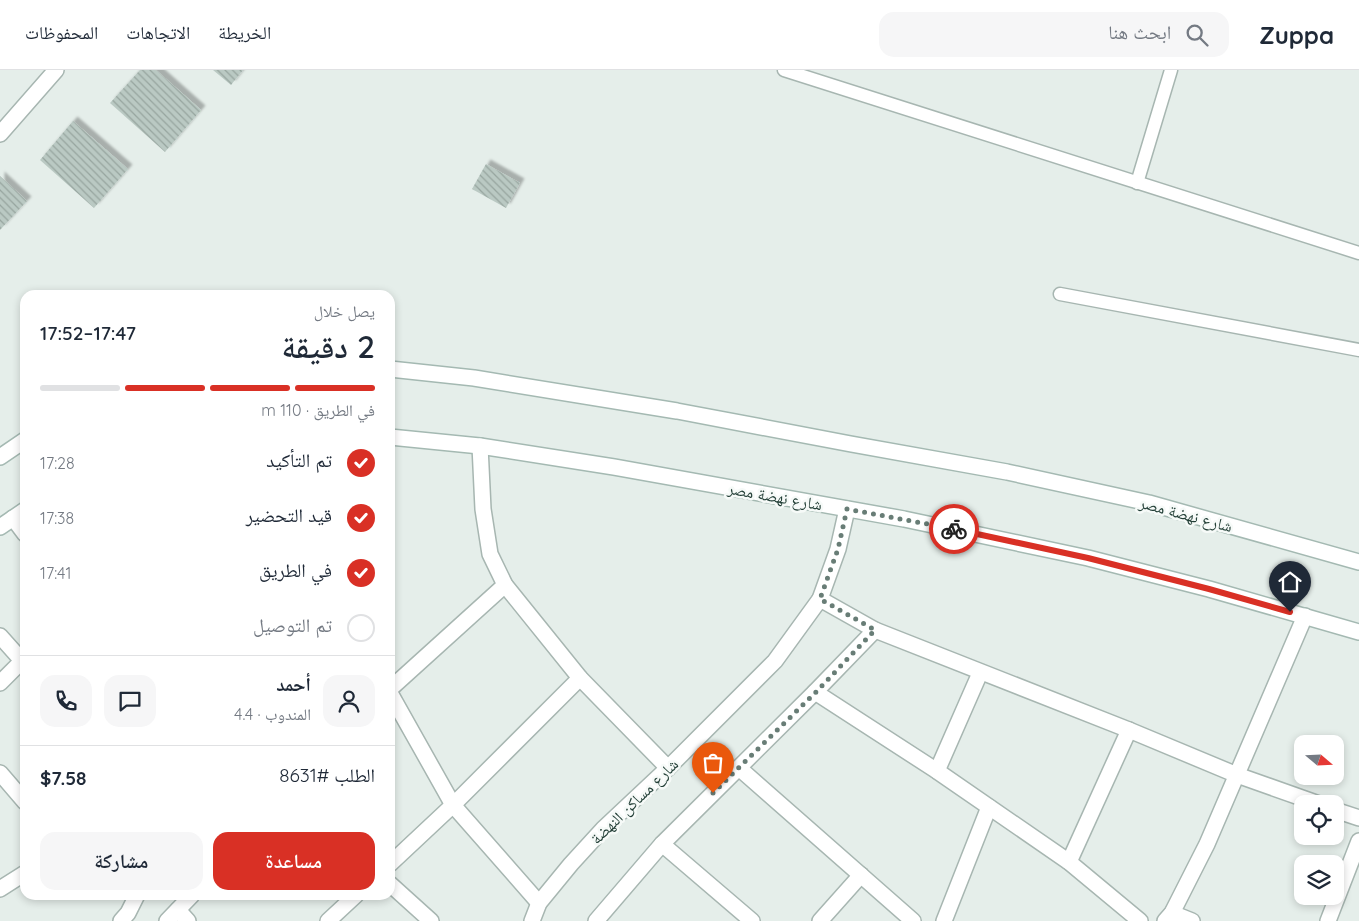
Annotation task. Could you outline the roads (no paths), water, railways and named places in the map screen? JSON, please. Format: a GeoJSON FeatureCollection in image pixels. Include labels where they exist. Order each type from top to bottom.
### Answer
{"type":"FeatureCollection","features":[{"type":"Feature","properties":{"kind":"street"},"geometry":{"type":"LineString","coordinates":[[0,134],[56,70]]}},
{"type":"Feature","properties":{"kind":"street","name":"شارع نهضة مصر"},"geometry":{"type":"LineString","coordinates":[[395,370],[474,378],[668,409],[1007,472],[1150,503],[1359,562]]}},
{"type":"Feature","properties":{"kind":"street","name":"شارع نهضة مصر"},"geometry":{"type":"LineString","coordinates":[[395,438],[480,446],[614,467],[904,519],[1088,558],[1209,589],[1359,632]]}},
{"type":"Feature","properties":{"kind":"street"},"geometry":{"type":"LineString","coordinates":[[0,458],[20,444]]}},
{"type":"Feature","properties":{"kind":"street"},"geometry":{"type":"LineString","coordinates":[[480,446],[483,509],[490,554],[505,585],[580,678],[668,768]]}},
{"type":"Feature","properties":{"kind":"street","name":"شارع مساكن النهضة"},"geometry":{"type":"LineString","coordinates":[[532,921],[539,902],[570,864],[603,829],[668,768],[775,661],[820,599],[838,549],[847,509]]}},
{"type":"Feature","properties":{"kind":"street"},"geometry":{"type":"LineString","coordinates":[[0,527],[19,514]]}},
{"type":"Feature","properties":{"kind":"street"},"geometry":{"type":"LineString","coordinates":[[395,686],[505,585]]}},
{"type":"Feature","properties":{"kind":"street"},"geometry":{"type":"LineString","coordinates":[[820,599],[875,630],[1294,795]]}},
{"type":"Feature","properties":{"kind":"street"},"geometry":{"type":"LineString","coordinates":[[1192,921],[1169,917],[1206,844],[1305,616]]}},
{"type":"Feature","properties":{"kind":"street"},"geometry":{"type":"LineString","coordinates":[[596,921],[662,844],[816,692],[875,630]]}},
{"type":"Feature","properties":{"kind":"street"},"geometry":{"type":"LineString","coordinates":[[0,636],[20,658]]}},
{"type":"Feature","properties":{"kind":"street"},"geometry":{"type":"LineString","coordinates":[[0,683],[20,666]]}},
{"type":"Feature","properties":{"kind":"street"},"geometry":{"type":"LineString","coordinates":[[937,771],[980,672]]}},
{"type":"Feature","properties":{"kind":"street"},"geometry":{"type":"LineString","coordinates":[[395,859],[453,805],[580,678]]}},
{"type":"Feature","properties":{"kind":"street"},"geometry":{"type":"LineString","coordinates":[[816,692],[937,771],[1068,862],[1140,921]]}},
{"type":"Feature","properties":{"kind":"street"},"geometry":{"type":"LineString","coordinates":[[395,700],[453,805],[539,902]]}},
{"type":"Feature","properties":{"kind":"street"},"geometry":{"type":"LineString","coordinates":[[1068,862],[1129,730]]}},
{"type":"Feature","properties":{"kind":"street"},"geometry":{"type":"LineString","coordinates":[[739,768],[913,921]]}},
{"type":"Feature","properties":{"kind":"street"},"geometry":{"type":"LineString","coordinates":[[0,772],[20,796]]}},
{"type":"Feature","properties":{"kind":"street"},"geometry":{"type":"LineString","coordinates":[[944,921],[989,807]]}},
{"type":"Feature","properties":{"kind":"street"},"geometry":{"type":"LineString","coordinates":[[1344,813],[1359,818]]}},
{"type":"Feature","properties":{"kind":"street"},"geometry":{"type":"LineString","coordinates":[[1328,921],[1359,841]]}},
{"type":"Feature","properties":{"kind":"street"},"geometry":{"type":"LineString","coordinates":[[662,844],[751,920]]}},
{"type":"Feature","properties":{"kind":"street"},"geometry":{"type":"LineString","coordinates":[[0,888],[20,876]]}},
{"type":"Feature","properties":{"kind":"street"},"geometry":{"type":"LineString","coordinates":[[820,921],[861,876]]}},
{"type":"Feature","properties":{"kind":"street"},"geometry":{"type":"LineString","coordinates":[[395,889],[431,921]]}},
{"type":"Feature","properties":{"kind":"street"},"geometry":{"type":"LineString","coordinates":[[121,921],[128,913],[134,900]]}},
{"type":"Feature","properties":{"kind":"street"},"geometry":{"type":"LineString","coordinates":[[167,921],[187,900]]}},
{"type":"Feature","properties":{"kind":"street"},"geometry":{"type":"LineString","coordinates":[[328,921],[351,900]]}},
{"type":"Feature","properties":{"kind":"street"},"geometry":{"type":"LineString","coordinates":[[178,910],[188,921]]}},
{"type":"Feature","properties":{"kind":"lane"},"geometry":{"type":"LineString","coordinates":[[784,70],[1359,253]]}},
{"type":"Feature","properties":{"kind":"lane"},"geometry":{"type":"LineString","coordinates":[[1137,182],[1171,70]]}},
{"type":"Feature","properties":{"kind":"lane"},"geometry":{"type":"LineString","coordinates":[[1060,294],[1359,350]]}}]}
